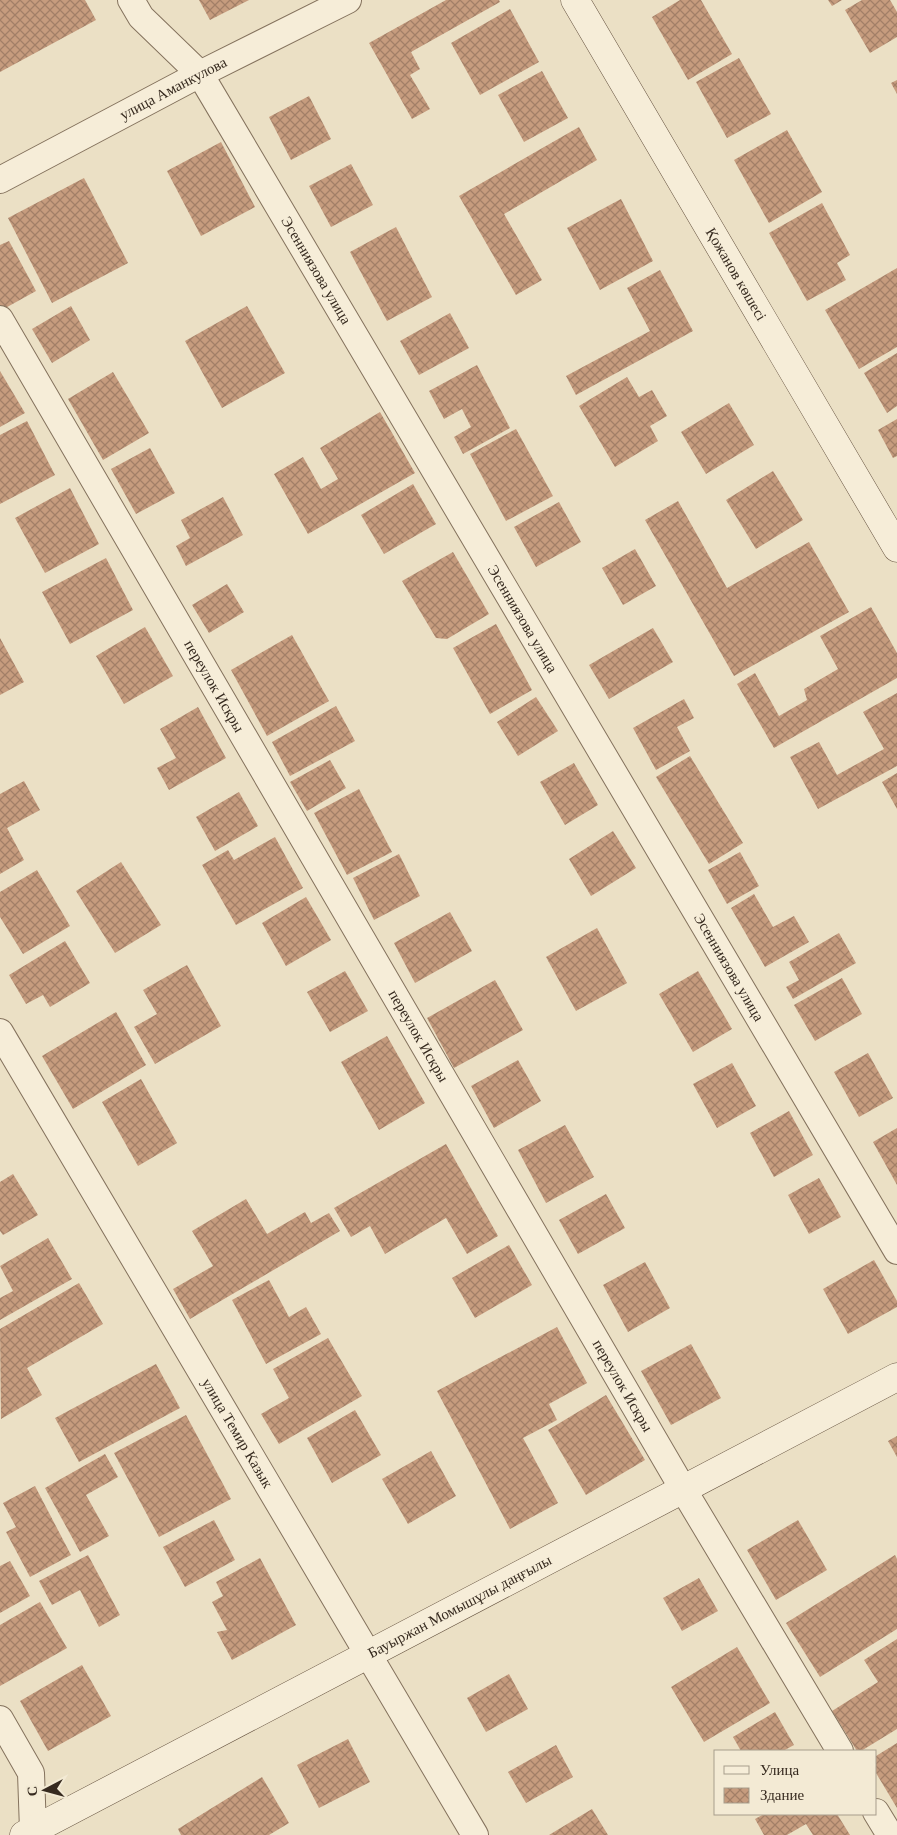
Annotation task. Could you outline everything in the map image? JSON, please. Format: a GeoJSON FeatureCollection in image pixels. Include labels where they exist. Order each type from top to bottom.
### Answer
{"type":"FeatureCollection","features":[{"type":"Feature","properties":{"kind":"main road","name":"Қожанов көшесі"},"geometry":{"type":"LineString","coordinates":[[575,0],[897,548]]}},
{"type":"Feature","properties":{"kind":"main road","name":"Бауыржан Момышұлы даңғылы"},"geometry":{"type":"LineString","coordinates":[[31,1833],[367,1653],[897,1377]]}},
{"type":"Feature","properties":{"kind":"street","name":"Эсенниязова улица"},"geometry":{"type":"LineString","coordinates":[[131,0],[141,17],[200,74],[897,1250]]}},
{"type":"Feature","properties":{"kind":"street","name":"улица Аманкулова"},"geometry":{"type":"LineString","coordinates":[[0,180],[200,74],[348,0]]}},
{"type":"Feature","properties":{"kind":"street","name":"переулок Искры"},"geometry":{"type":"LineString","coordinates":[[0,319],[683,1488],[839,1750]]}},
{"type":"Feature","properties":{"kind":"street","name":"улица Темир Казык"},"geometry":{"type":"LineString","coordinates":[[0,1032],[475,1835]]}},
{"type":"Feature","properties":{"kind":"street"},"geometry":{"type":"LineString","coordinates":[[0,1719],[31,1773],[31,1833]]}},
{"type":"Feature","properties":{"kind":"street"},"geometry":{"type":"LineString","coordinates":[[877,1814],[890,1835]]}},
{"type":"Feature","properties":{"kind":"building"},"geometry":{"type":"Polygon","coordinates":[[[0,0],[85,0],[96,20],[0,72],[0,0]]]}},
{"type":"Feature","properties":{"kind":"building"},"geometry":{"type":"Polygon","coordinates":[[[199,0],[249,0],[210,20],[199,0]]]}},
{"type":"Feature","properties":{"kind":"building"},"geometry":{"type":"Polygon","coordinates":[[[446,0],[499,0],[500,2],[411,52],[420,69],[410,75],[430,109],[412,119],[369,43],[446,0]]]}},
{"type":"Feature","properties":{"kind":"building"},"geometry":{"type":"Polygon","coordinates":[[[680,0],[701,0],[732,54],[688,80],[652,17],[680,0]]]}},
{"type":"Feature","properties":{"kind":"building"},"geometry":{"type":"Polygon","coordinates":[[[828,0],[842,0],[832,6],[828,0]]]}},
{"type":"Feature","properties":{"kind":"building"},"geometry":{"type":"Polygon","coordinates":[[[862,0],[890,0],[897,12],[897,37],[870,53],[845,10],[862,0]]]}},
{"type":"Feature","properties":{"kind":"building"},"geometry":{"type":"Polygon","coordinates":[[[510,9],[539,62],[480,95],[451,43],[510,9]]]}},
{"type":"Feature","properties":{"kind":"building"},"geometry":{"type":"Polygon","coordinates":[[[739,58],[771,114],[727,138],[696,82],[739,58]]]}},
{"type":"Feature","properties":{"kind":"building"},"geometry":{"type":"Polygon","coordinates":[[[542,71],[568,118],[524,142],[498,95],[542,71]]]}},
{"type":"Feature","properties":{"kind":"building"},"geometry":{"type":"Polygon","coordinates":[[[897,80],[897,94],[891,83],[897,80]]]}},
{"type":"Feature","properties":{"kind":"building"},"geometry":{"type":"Polygon","coordinates":[[[309,96],[331,139],[291,160],[269,117],[309,96]]]}},
{"type":"Feature","properties":{"kind":"building"},"geometry":{"type":"Polygon","coordinates":[[[579,127],[597,160],[504,214],[542,280],[516,295],[459,196],[579,127]]]}},
{"type":"Feature","properties":{"kind":"building"},"geometry":{"type":"Polygon","coordinates":[[[787,130],[822,192],[769,223],[734,160],[787,130]]]}},
{"type":"Feature","properties":{"kind":"building"},"geometry":{"type":"Polygon","coordinates":[[[221,142],[255,207],[201,236],[167,171],[221,142]]]}},
{"type":"Feature","properties":{"kind":"building"},"geometry":{"type":"Polygon","coordinates":[[[351,164],[373,205],[331,227],[309,186],[351,164]]]}},
{"type":"Feature","properties":{"kind":"building"},"geometry":{"type":"Polygon","coordinates":[[[84,178],[128,263],[52,303],[8,218],[84,178]]]}},
{"type":"Feature","properties":{"kind":"building"},"geometry":{"type":"Polygon","coordinates":[[[621,199],[653,261],[600,290],[567,228],[621,199]]]}},
{"type":"Feature","properties":{"kind":"building"},"geometry":{"type":"Polygon","coordinates":[[[822,203],[850,255],[837,263],[846,280],[807,301],[769,233],[822,203]]]}},
{"type":"Feature","properties":{"kind":"building"},"geometry":{"type":"Polygon","coordinates":[[[396,227],[432,297],[387,321],[350,252],[396,227]]]}},
{"type":"Feature","properties":{"kind":"building"},"geometry":{"type":"Polygon","coordinates":[[[9,241],[36,291],[0,311],[0,245],[9,241]]]}},
{"type":"Feature","properties":{"kind":"building"},"geometry":{"type":"Polygon","coordinates":[[[897,268],[897,347],[859,369],[825,310],[897,268]]]}},
{"type":"Feature","properties":{"kind":"building"},"geometry":{"type":"Polygon","coordinates":[[[660,270],[693,331],[576,395],[566,376],[650,331],[627,288],[660,270]]]}},
{"type":"Feature","properties":{"kind":"building"},"geometry":{"type":"Polygon","coordinates":[[[71,306],[90,340],[52,363],[32,329],[71,306]]]}},
{"type":"Feature","properties":{"kind":"building"},"geometry":{"type":"Polygon","coordinates":[[[247,306],[285,373],[222,408],[185,341],[247,306]]]}},
{"type":"Feature","properties":{"kind":"building"},"geometry":{"type":"Polygon","coordinates":[[[450,313],[469,348],[419,375],[400,341],[450,313]]]}},
{"type":"Feature","properties":{"kind":"building"},"geometry":{"type":"Polygon","coordinates":[[[897,353],[897,406],[887,413],[864,373],[897,353]]]}},
{"type":"Feature","properties":{"kind":"building"},"geometry":{"type":"Polygon","coordinates":[[[477,365],[510,428],[463,454],[454,437],[471,427],[462,409],[444,419],[429,391],[477,365]]]}},
{"type":"Feature","properties":{"kind":"building"},"geometry":{"type":"Polygon","coordinates":[[[0,371],[25,413],[0,427],[0,371]]]}},
{"type":"Feature","properties":{"kind":"building"},"geometry":{"type":"Polygon","coordinates":[[[113,372],[149,433],[103,460],[68,399],[113,372]]]}},
{"type":"Feature","properties":{"kind":"building"},"geometry":{"type":"Polygon","coordinates":[[[627,377],[639,397],[652,390],[667,416],[650,426],[658,441],[615,467],[579,406],[627,377]]]}},
{"type":"Feature","properties":{"kind":"building"},"geometry":{"type":"Polygon","coordinates":[[[729,403],[754,445],[706,474],[681,432],[729,403]]]}},
{"type":"Feature","properties":{"kind":"building"},"geometry":{"type":"Polygon","coordinates":[[[380,412],[415,473],[308,534],[274,474],[303,457],[321,489],[338,479],[320,448],[380,412]]]}},
{"type":"Feature","properties":{"kind":"building"},"geometry":{"type":"Polygon","coordinates":[[[897,419],[897,456],[893,458],[878,430],[897,419]]]}},
{"type":"Feature","properties":{"kind":"building"},"geometry":{"type":"Polygon","coordinates":[[[27,421],[55,475],[0,504],[0,435],[27,421]]]}},
{"type":"Feature","properties":{"kind":"building"},"geometry":{"type":"Polygon","coordinates":[[[516,429],[553,496],[506,521],[470,454],[516,429]]]}},
{"type":"Feature","properties":{"kind":"building"},"geometry":{"type":"Polygon","coordinates":[[[150,448],[175,493],[136,514],[111,469],[150,448]]]}},
{"type":"Feature","properties":{"kind":"building"},"geometry":{"type":"Polygon","coordinates":[[[773,471],[803,520],[756,549],[726,500],[773,471]]]}},
{"type":"Feature","properties":{"kind":"building"},"geometry":{"type":"Polygon","coordinates":[[[413,484],[436,524],[384,554],[361,515],[413,484]]]}},
{"type":"Feature","properties":{"kind":"building"},"geometry":{"type":"Polygon","coordinates":[[[70,488],[99,544],[45,573],[15,518],[70,488]]]}},
{"type":"Feature","properties":{"kind":"building"},"geometry":{"type":"Polygon","coordinates":[[[223,497],[243,535],[186,566],[176,546],[190,538],[181,520],[223,497]]]}},
{"type":"Feature","properties":{"kind":"building"},"geometry":{"type":"Polygon","coordinates":[[[678,501],[727,588],[809,542],[849,612],[734,676],[645,520],[678,501]]]}},
{"type":"Feature","properties":{"kind":"building"},"geometry":{"type":"Polygon","coordinates":[[[559,502],[581,542],[536,567],[514,527],[559,502]]]}},
{"type":"Feature","properties":{"kind":"building"},"geometry":{"type":"Polygon","coordinates":[[[635,549],[656,586],[623,605],[602,568],[635,549]]]}},
{"type":"Feature","properties":{"kind":"building"},"geometry":{"type":"Polygon","coordinates":[[[453,552],[489,614],[447,639],[436,638],[402,581],[453,552]]]}},
{"type":"Feature","properties":{"kind":"building"},"geometry":{"type":"Polygon","coordinates":[[[106,558],[133,610],[70,644],[42,592],[106,558]]]}},
{"type":"Feature","properties":{"kind":"building"},"geometry":{"type":"Polygon","coordinates":[[[227,584],[244,612],[209,633],[192,605],[227,584]]]}},
{"type":"Feature","properties":{"kind":"building"},"geometry":{"type":"Polygon","coordinates":[[[871,607],[897,653],[897,678],[774,748],[737,684],[755,673],[779,716],[807,700],[804,689],[838,669],[820,636],[871,607]]]}},
{"type":"Feature","properties":{"kind":"building"},"geometry":{"type":"Polygon","coordinates":[[[496,624],[532,690],[490,714],[453,648],[496,624]]]}},
{"type":"Feature","properties":{"kind":"building"},"geometry":{"type":"Polygon","coordinates":[[[145,627],[173,676],[124,704],[96,656],[145,627]]]}},
{"type":"Feature","properties":{"kind":"building"},"geometry":{"type":"Polygon","coordinates":[[[653,628],[673,662],[609,699],[589,665],[653,628]]]}},
{"type":"Feature","properties":{"kind":"building"},"geometry":{"type":"Polygon","coordinates":[[[292,635],[329,701],[267,736],[231,670],[292,635]]]}},
{"type":"Feature","properties":{"kind":"building"},"geometry":{"type":"Polygon","coordinates":[[[0,638],[24,682],[0,695],[0,638]]]}},
{"type":"Feature","properties":{"kind":"building"},"geometry":{"type":"Polygon","coordinates":[[[897,693],[897,766],[818,809],[790,757],[819,742],[837,775],[884,749],[863,712],[897,693]]]}},
{"type":"Feature","properties":{"kind":"building"},"geometry":{"type":"Polygon","coordinates":[[[536,697],[558,731],[518,756],[497,722],[536,697]]]}},
{"type":"Feature","properties":{"kind":"building"},"geometry":{"type":"Polygon","coordinates":[[[684,699],[694,718],[677,727],[690,751],[656,770],[633,728],[684,699]]]}},
{"type":"Feature","properties":{"kind":"building"},"geometry":{"type":"Polygon","coordinates":[[[336,706],[355,741],[290,776],[272,742],[336,706]]]}},
{"type":"Feature","properties":{"kind":"building"},"geometry":{"type":"Polygon","coordinates":[[[198,707],[226,758],[169,790],[157,768],[176,758],[160,729],[198,707]]]}},
{"type":"Feature","properties":{"kind":"building"},"geometry":{"type":"Polygon","coordinates":[[[690,756],[743,843],[709,864],[656,777],[690,756]]]}},
{"type":"Feature","properties":{"kind":"building"},"geometry":{"type":"Polygon","coordinates":[[[330,760],[346,788],[307,811],[290,782],[330,760]]]}},
{"type":"Feature","properties":{"kind":"building"},"geometry":{"type":"Polygon","coordinates":[[[574,763],[598,805],[565,825],[540,782],[574,763]]]}},
{"type":"Feature","properties":{"kind":"building"},"geometry":{"type":"Polygon","coordinates":[[[897,773],[897,809],[882,782],[897,773]]]}},
{"type":"Feature","properties":{"kind":"building"},"geometry":{"type":"Polygon","coordinates":[[[24,781],[40,810],[7,828],[24,860],[0,874],[0,794],[24,781]]]}},
{"type":"Feature","properties":{"kind":"building"},"geometry":{"type":"Polygon","coordinates":[[[359,789],[392,852],[347,875],[314,813],[359,789]]]}},
{"type":"Feature","properties":{"kind":"building"},"geometry":{"type":"Polygon","coordinates":[[[239,792],[258,826],[215,851],[196,817],[239,792]]]}},
{"type":"Feature","properties":{"kind":"building"},"geometry":{"type":"Polygon","coordinates":[[[613,831],[636,868],[591,896],[569,859],[613,831]]]}},
{"type":"Feature","properties":{"kind":"building"},"geometry":{"type":"Polygon","coordinates":[[[275,837],[303,888],[236,925],[202,865],[228,850],[234,860],[275,837]]]}},
{"type":"Feature","properties":{"kind":"building"},"geometry":{"type":"Polygon","coordinates":[[[740,852],[759,886],[727,904],[708,870],[740,852]]]}},
{"type":"Feature","properties":{"kind":"building"},"geometry":{"type":"Polygon","coordinates":[[[399,854],[420,896],[374,920],[353,878],[399,854]]]}},
{"type":"Feature","properties":{"kind":"building"},"geometry":{"type":"Polygon","coordinates":[[[121,862],[161,925],[115,953],[76,891],[121,862]]]}},
{"type":"Feature","properties":{"kind":"building"},"geometry":{"type":"Polygon","coordinates":[[[37,870],[70,926],[23,954],[0,917],[0,892],[37,870]]]}},
{"type":"Feature","properties":{"kind":"building"},"geometry":{"type":"Polygon","coordinates":[[[754,894],[773,927],[794,916],[809,942],[765,967],[731,908],[754,894]]]}},
{"type":"Feature","properties":{"kind":"building"},"geometry":{"type":"Polygon","coordinates":[[[306,897],[331,940],[286,966],[262,923],[306,897]]]}},
{"type":"Feature","properties":{"kind":"building"},"geometry":{"type":"Polygon","coordinates":[[[450,912],[472,951],[415,983],[394,943],[450,912]]]}},
{"type":"Feature","properties":{"kind":"building"},"geometry":{"type":"Polygon","coordinates":[[[597,928],[627,983],[576,1011],[546,957],[597,928]]]}},
{"type":"Feature","properties":{"kind":"building"},"geometry":{"type":"Polygon","coordinates":[[[839,933],[856,963],[793,999],[786,987],[799,980],[789,962],[839,933]]]}},
{"type":"Feature","properties":{"kind":"building"},"geometry":{"type":"Polygon","coordinates":[[[65,941],[90,983],[50,1007],[43,995],[26,1004],[9,975],[65,941]]]}},
{"type":"Feature","properties":{"kind":"building"},"geometry":{"type":"Polygon","coordinates":[[[187,965],[221,1026],[155,1064],[134,1027],[157,1014],[143,990],[187,965]]]}},
{"type":"Feature","properties":{"kind":"building"},"geometry":{"type":"Polygon","coordinates":[[[345,971],[368,1011],[330,1032],[307,992],[345,971]]]}},
{"type":"Feature","properties":{"kind":"building"},"geometry":{"type":"Polygon","coordinates":[[[698,971],[732,1029],[693,1052],[659,994],[698,971]]]}},
{"type":"Feature","properties":{"kind":"building"},"geometry":{"type":"Polygon","coordinates":[[[842,978],[862,1014],[815,1041],[794,1005],[842,978]]]}},
{"type":"Feature","properties":{"kind":"building"},"geometry":{"type":"Polygon","coordinates":[[[495,980],[523,1030],[454,1068],[427,1018],[495,980]]]}},
{"type":"Feature","properties":{"kind":"building"},"geometry":{"type":"Polygon","coordinates":[[[116,1012],[146,1065],[73,1109],[42,1056],[116,1012]]]}},
{"type":"Feature","properties":{"kind":"building"},"geometry":{"type":"Polygon","coordinates":[[[387,1036],[425,1103],[379,1130],[341,1062],[387,1036]]]}},
{"type":"Feature","properties":{"kind":"building"},"geometry":{"type":"Polygon","coordinates":[[[868,1053],[893,1098],[859,1117],[834,1072],[868,1053]]]}},
{"type":"Feature","properties":{"kind":"building"},"geometry":{"type":"Polygon","coordinates":[[[518,1060],[541,1101],[494,1128],[471,1086],[518,1060]]]}},
{"type":"Feature","properties":{"kind":"building"},"geometry":{"type":"Polygon","coordinates":[[[732,1063],[756,1106],[717,1128],[693,1084],[732,1063]]]}},
{"type":"Feature","properties":{"kind":"building"},"geometry":{"type":"Polygon","coordinates":[[[141,1079],[177,1143],[138,1166],[102,1102],[141,1079]]]}},
{"type":"Feature","properties":{"kind":"building"},"geometry":{"type":"Polygon","coordinates":[[[789,1111],[813,1155],[774,1177],[750,1133],[789,1111]]]}},
{"type":"Feature","properties":{"kind":"building"},"geometry":{"type":"Polygon","coordinates":[[[565,1125],[594,1177],[546,1203],[518,1150],[565,1125]]]}},
{"type":"Feature","properties":{"kind":"building"},"geometry":{"type":"Polygon","coordinates":[[[897,1128],[897,1185],[873,1142],[897,1128]]]}},
{"type":"Feature","properties":{"kind":"building"},"geometry":{"type":"Polygon","coordinates":[[[446,1144],[498,1236],[467,1254],[446,1218],[385,1254],[370,1226],[351,1237],[334,1208],[446,1144]]]}},
{"type":"Feature","properties":{"kind":"building"},"geometry":{"type":"Polygon","coordinates":[[[13,1174],[38,1215],[3,1235],[0,1231],[0,1182],[13,1174]]]}},
{"type":"Feature","properties":{"kind":"building"},"geometry":{"type":"Polygon","coordinates":[[[819,1178],[841,1217],[809,1234],[788,1195],[819,1178]]]}},
{"type":"Feature","properties":{"kind":"building"},"geometry":{"type":"Polygon","coordinates":[[[606,1194],[625,1228],[578,1254],[559,1220],[606,1194]]]}},
{"type":"Feature","properties":{"kind":"building"},"geometry":{"type":"Polygon","coordinates":[[[246,1199],[267,1234],[305,1212],[311,1223],[329,1213],[340,1231],[190,1319],[173,1289],[213,1266],[192,1231],[246,1199]]]}},
{"type":"Feature","properties":{"kind":"building"},"geometry":{"type":"Polygon","coordinates":[[[48,1238],[72,1279],[0,1320],[0,1298],[13,1291],[0,1266],[48,1238]]]}},
{"type":"Feature","properties":{"kind":"building"},"geometry":{"type":"Polygon","coordinates":[[[509,1245],[532,1285],[475,1318],[452,1278],[509,1245]]]}},
{"type":"Feature","properties":{"kind":"building"},"geometry":{"type":"Polygon","coordinates":[[[874,1260],[897,1301],[897,1307],[848,1334],[823,1289],[874,1260]]]}},
{"type":"Feature","properties":{"kind":"building"},"geometry":{"type":"Polygon","coordinates":[[[645,1262],[670,1308],[628,1332],[603,1285],[645,1262]]]}},
{"type":"Feature","properties":{"kind":"building"},"geometry":{"type":"Polygon","coordinates":[[[269,1280],[289,1317],[306,1307],[321,1334],[266,1364],[232,1300],[269,1280]]]}},
{"type":"Feature","properties":{"kind":"building"},"geometry":{"type":"Polygon","coordinates":[[[79,1283],[103,1324],[27,1368],[42,1395],[1,1419],[0,1329],[79,1283]]]}},
{"type":"Feature","properties":{"kind":"building"},"geometry":{"type":"Polygon","coordinates":[[[557,1327],[587,1383],[549,1404],[557,1420],[523,1438],[558,1503],[510,1529],[437,1391],[557,1327]]]}},
{"type":"Feature","properties":{"kind":"building"},"geometry":{"type":"Polygon","coordinates":[[[328,1338],[362,1396],[279,1444],[261,1414],[289,1398],[273,1369],[328,1338]]]}},
{"type":"Feature","properties":{"kind":"building"},"geometry":{"type":"Polygon","coordinates":[[[691,1344],[721,1398],[671,1425],[641,1371],[691,1344]]]}},
{"type":"Feature","properties":{"kind":"building"},"geometry":{"type":"Polygon","coordinates":[[[156,1364],[180,1408],[79,1462],[55,1418],[156,1364]]]}},
{"type":"Feature","properties":{"kind":"building"},"geometry":{"type":"Polygon","coordinates":[[[606,1395],[645,1460],[586,1495],[548,1430],[606,1395]]]}},
{"type":"Feature","properties":{"kind":"building"},"geometry":{"type":"Polygon","coordinates":[[[355,1410],[381,1455],[332,1483],[307,1438],[355,1410]]]}},
{"type":"Feature","properties":{"kind":"building"},"geometry":{"type":"Polygon","coordinates":[[[186,1415],[231,1499],[159,1537],[114,1453],[186,1415]]]}},
{"type":"Feature","properties":{"kind":"building"},"geometry":{"type":"Polygon","coordinates":[[[897,1436],[897,1457],[888,1441],[897,1436]]]}},
{"type":"Feature","properties":{"kind":"building"},"geometry":{"type":"Polygon","coordinates":[[[431,1451],[456,1496],[408,1524],[382,1479],[431,1451]]]}},
{"type":"Feature","properties":{"kind":"building"},"geometry":{"type":"Polygon","coordinates":[[[105,1454],[118,1477],[86,1495],[109,1536],[80,1552],[45,1488],[105,1454]]]}},
{"type":"Feature","properties":{"kind":"building"},"geometry":{"type":"Polygon","coordinates":[[[35,1486],[71,1555],[30,1577],[6,1532],[16,1527],[3,1503],[35,1486]]]}},
{"type":"Feature","properties":{"kind":"building"},"geometry":{"type":"Polygon","coordinates":[[[214,1520],[235,1560],[185,1587],[163,1547],[214,1520]]]}},
{"type":"Feature","properties":{"kind":"building"},"geometry":{"type":"Polygon","coordinates":[[[798,1520],[827,1570],[776,1600],[747,1550],[798,1520]]]}},
{"type":"Feature","properties":{"kind":"building"},"geometry":{"type":"Polygon","coordinates":[[[88,1555],[120,1615],[99,1627],[80,1590],[52,1605],[39,1581],[88,1555]]]}},
{"type":"Feature","properties":{"kind":"building"},"geometry":{"type":"Polygon","coordinates":[[[895,1555],[897,1559],[897,1629],[820,1677],[786,1623],[895,1555]]]}},
{"type":"Feature","properties":{"kind":"building"},"geometry":{"type":"Polygon","coordinates":[[[260,1558],[296,1625],[232,1660],[217,1632],[227,1630],[212,1602],[223,1596],[216,1582],[260,1558]]]}},
{"type":"Feature","properties":{"kind":"building"},"geometry":{"type":"Polygon","coordinates":[[[10,1561],[30,1596],[0,1613],[0,1566],[10,1561]]]}},
{"type":"Feature","properties":{"kind":"building"},"geometry":{"type":"Polygon","coordinates":[[[699,1578],[718,1611],[682,1631],[663,1598],[699,1578]]]}},
{"type":"Feature","properties":{"kind":"building"},"geometry":{"type":"Polygon","coordinates":[[[40,1602],[67,1648],[0,1686],[0,1625],[40,1602]]]}},
{"type":"Feature","properties":{"kind":"building"},"geometry":{"type":"Polygon","coordinates":[[[897,1639],[897,1729],[863,1750],[856,1750],[832,1711],[878,1682],[864,1660],[897,1639]]]}},
{"type":"Feature","properties":{"kind":"building"},"geometry":{"type":"Polygon","coordinates":[[[737,1647],[770,1703],[704,1742],[671,1687],[737,1647]]]}},
{"type":"Feature","properties":{"kind":"building"},"geometry":{"type":"Polygon","coordinates":[[[82,1665],[111,1716],[48,1751],[20,1701],[82,1665]]]}},
{"type":"Feature","properties":{"kind":"building"},"geometry":{"type":"Polygon","coordinates":[[[509,1674],[528,1709],[486,1732],[467,1698],[509,1674]]]}},
{"type":"Feature","properties":{"kind":"building"},"geometry":{"type":"Polygon","coordinates":[[[775,1712],[794,1745],[785,1750],[740,1750],[733,1737],[775,1712]]]}},
{"type":"Feature","properties":{"kind":"building"},"geometry":{"type":"Polygon","coordinates":[[[348,1739],[370,1782],[319,1808],[297,1765],[348,1739]]]}},
{"type":"Feature","properties":{"kind":"building"},"geometry":{"type":"Polygon","coordinates":[[[897,1743],[897,1808],[877,1775],[877,1755],[897,1743]]]}},
{"type":"Feature","properties":{"kind":"building"},"geometry":{"type":"Polygon","coordinates":[[[556,1745],[573,1777],[526,1803],[508,1772],[556,1745]]]}},
{"type":"Feature","properties":{"kind":"building"},"geometry":{"type":"Polygon","coordinates":[[[262,1777],[289,1823],[269,1835],[181,1835],[178,1829],[262,1777]]]}},
{"type":"Feature","properties":{"kind":"building"},"geometry":{"type":"Polygon","coordinates":[[[592,1809],[608,1835],[549,1835],[592,1809]]]}},
{"type":"Feature","properties":{"kind":"building"},"geometry":{"type":"Polygon","coordinates":[[[762,1815],[838,1815],[850,1835],[813,1835],[806,1824],[787,1835],[764,1835],[755,1819],[762,1815]]]}}]}
